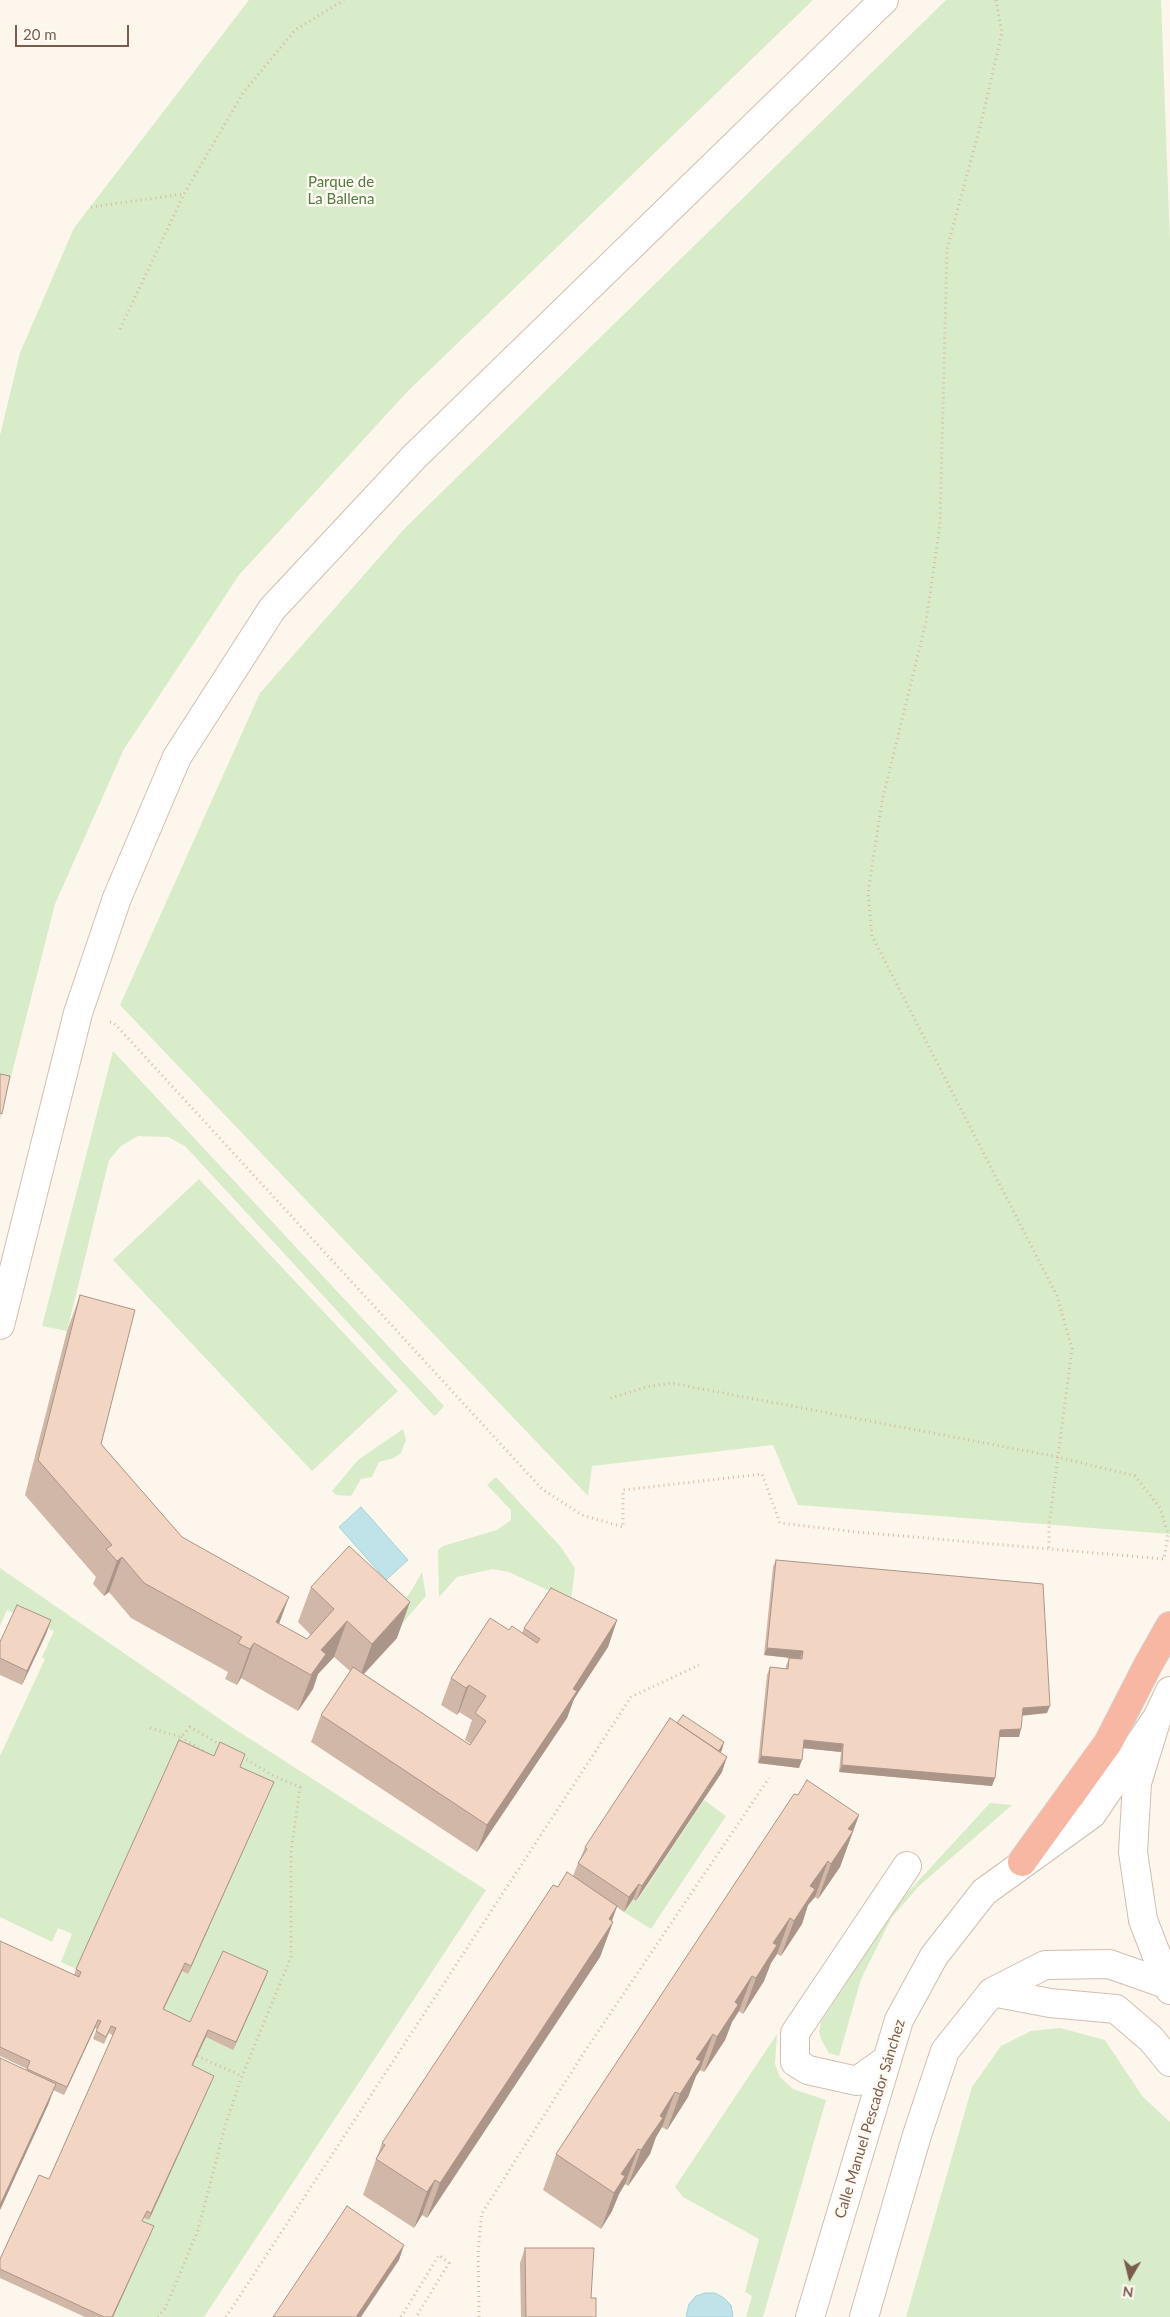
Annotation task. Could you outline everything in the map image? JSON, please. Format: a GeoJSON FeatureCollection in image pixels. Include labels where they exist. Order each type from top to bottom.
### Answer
{"type":"FeatureCollection","features":[{"type":"Feature","properties":{"kind":"highway"},"geometry":{"type":"LineString","coordinates":[[1022,1862],[1108,1743],[1148,1664],[1170,1626]]}},
{"type":"Feature","properties":{"kind":"street"},"geometry":{"type":"LineString","coordinates":[[0,1325],[7,1273],[78,1013],[117,898],[177,757],[272,610],[414,457],[884,0]]}},
{"type":"Feature","properties":{"kind":"street"},"geometry":{"type":"LineString","coordinates":[[1168,1987],[1142,1920],[1133,1852],[1137,1783],[1157,1718],[1170,1690]]}},
{"type":"Feature","properties":{"kind":"street","name":"Calle Manuel Pescador Sánchez"},"geometry":{"type":"LineString","coordinates":[[810,2317],[885,2061],[899,2020],[934,1956],[984,1892],[1022,1862],[1092,1814],[1157,1718]]}},
{"type":"Feature","properties":{"kind":"street"},"geometry":{"type":"LineString","coordinates":[[885,2061],[857,2081],[808,2070],[795,2062],[795,2033],[907,1866]]}},
{"type":"Feature","properties":{"kind":"street"},"geometry":{"type":"LineString","coordinates":[[864,2317],[917,2136],[945,2051],[992,1992],[1046,1965],[1109,1964],[1168,1987]]}},
{"type":"Feature","properties":{"kind":"street"},"geometry":{"type":"LineString","coordinates":[[992,1992],[1050,2003],[1116,2009],[1151,2039],[1170,2062]]}},
{"type":"Feature","properties":{"kind":"path"},"geometry":{"type":"LineString","coordinates":[[120,329],[184,194],[243,93],[295,30],[344,0]]}},
{"type":"Feature","properties":{"kind":"path"},"geometry":{"type":"LineString","coordinates":[[996,0],[1002,33],[980,127],[947,249],[940,524],[926,622],[882,801],[868,893],[872,936],[1057,1296],[1072,1349],[1049,1525],[1049,1549]]}},
{"type":"Feature","properties":{"kind":"path"},"geometry":{"type":"LineString","coordinates":[[91,207],[184,194]]}},
{"type":"Feature","properties":{"kind":"path"},"geometry":{"type":"LineString","coordinates":[[78,1013],[114,1023],[542,1489],[582,1515],[623,1527],[623,1490],[762,1474],[780,1523],[1164,1559],[1168,1534],[1160,1508],[1135,1476],[1058,1457],[671,1382],[646,1387],[608,1399]]}},
{"type":"Feature","properties":{"kind":"path"},"geometry":{"type":"LineString","coordinates":[[226,2317],[454,1971],[631,1697],[699,1665]]}},
{"type":"Feature","properties":{"kind":"path"},"geometry":{"type":"LineString","coordinates":[[181,1737],[190,1727],[224,1747]]}},
{"type":"Feature","properties":{"kind":"path"},"geometry":{"type":"LineString","coordinates":[[150,1728],[181,1737],[214,1757]]}},
{"type":"Feature","properties":{"kind":"path"},"geometry":{"type":"LineString","coordinates":[[158,2317],[166,2307],[198,2230],[226,2123],[242,2076],[291,1957],[291,1853],[300,1787],[274,1776],[240,1757]]}},
{"type":"Feature","properties":{"kind":"path"},"geometry":{"type":"LineString","coordinates":[[479,2317],[478,2250],[482,2213],[585,2051],[769,1778]]}},
{"type":"Feature","properties":{"kind":"path"},"geometry":{"type":"LineString","coordinates":[[197,2056],[242,2076]]}},
{"type":"Feature","properties":{"kind":"path"},"geometry":{"type":"LineString","coordinates":[[401,2317],[439,2255],[450,2263],[416,2317]]}},
{"type":"Feature","properties":{"kind":"green space","name":"Parque de La Ballena"},"geometry":{"type":"Polygon","coordinates":[[[249,0],[813,0],[407,392],[239,575],[124,749],[55,904],[0,1120],[0,435],[20,353],[74,228],[249,0]]]}},
{"type":"Feature","properties":{"kind":"green space"},"geometry":{"type":"Polygon","coordinates":[[[946,0],[1161,0],[1170,242],[1170,1534],[798,1505],[773,1445],[592,1466],[588,1496],[120,1005],[260,693],[406,527],[946,0]]]}},
{"type":"Feature","properties":{"kind":"green space"},"geometry":{"type":"Polygon","coordinates":[[[113,1051],[444,1406],[437,1414],[434,1416],[185,1146],[168,1137],[138,1136],[121,1146],[109,1160],[67,1331],[42,1326],[113,1051]]]}},
{"type":"Feature","properties":{"kind":"green space"},"geometry":{"type":"Polygon","coordinates":[[[199,1179],[398,1391],[312,1471],[113,1260],[199,1179]]]}},
{"type":"Feature","properties":{"kind":"green space"},"geometry":{"type":"Polygon","coordinates":[[[403,1429],[406,1440],[401,1453],[394,1458],[379,1462],[372,1477],[361,1479],[351,1496],[336,1495],[332,1491],[358,1460],[403,1429]]]}},
{"type":"Feature","properties":{"kind":"green space"},"geometry":{"type":"Polygon","coordinates":[[[496,1477],[560,1546],[575,1568],[571,1601],[509,1572],[493,1569],[457,1577],[439,1597],[438,1550],[443,1546],[497,1530],[511,1520],[511,1510],[487,1485],[496,1477]]]}},
{"type":"Feature","properties":{"kind":"green space"},"geometry":{"type":"Polygon","coordinates":[[[0,1568],[233,1728],[486,1890],[204,2317],[113,2317],[151,2234],[139,2228],[144,2218],[149,2220],[211,2083],[189,2072],[206,2037],[233,2049],[160,2016],[182,1971],[188,1973],[271,1790],[211,1763],[76,1969],[61,1962],[72,1934],[58,1928],[52,1942],[0,1917],[0,1756],[45,1659],[42,1657],[54,1631],[7,1610],[0,1626],[0,1568]]]}},
{"type":"Feature","properties":{"kind":"green space"},"geometry":{"type":"Polygon","coordinates":[[[422,1572],[426,1596],[401,1625],[390,1615],[410,1593],[422,1572]]]}},
{"type":"Feature","properties":{"kind":"green space"},"geometry":{"type":"Polygon","coordinates":[[[704,1800],[726,1816],[651,1929],[624,1912],[633,1899],[637,1901],[704,1800]]]}},
{"type":"Feature","properties":{"kind":"green space"},"geometry":{"type":"Polygon","coordinates":[[[990,1803],[1012,1805],[919,1886],[892,1917],[861,1979],[839,2056],[829,2053],[819,2032],[821,2022],[898,1903],[990,1803]]]}},
{"type":"Feature","properties":{"kind":"green space"},"geometry":{"type":"Polygon","coordinates":[[[1060,2028],[1105,2040],[1143,2097],[1170,2122],[1170,2317],[906,2317],[972,2087],[1001,2046],[1031,2031],[1060,2028]]]}},
{"type":"Feature","properties":{"kind":"green space"},"geometry":{"type":"Polygon","coordinates":[[[777,2034],[775,2064],[780,2077],[793,2089],[826,2100],[763,2317],[746,2317],[752,2296],[745,2292],[759,2239],[683,2197],[675,2187],[777,2034]]]}},
{"type":"Feature","properties":{"kind":"water"},"geometry":{"type":"Polygon","coordinates":[[[361,1507],[408,1560],[386,1580],[339,1527],[361,1507]]]}},
{"type":"Feature","properties":{"kind":"water"},"geometry":{"type":"Polygon","coordinates":[[[705,2293],[715,2293],[724,2298],[731,2305],[733,2317],[686,2317],[689,2304],[696,2296],[705,2293]]]}},
{"type":"Feature","properties":{"kind":"building"},"geometry":{"type":"Polygon","coordinates":[[[0,1074],[10,1076],[2,1114],[0,1113],[0,1074]]]}},
{"type":"Feature","properties":{"kind":"building"},"geometry":{"type":"Polygon","coordinates":[[[80,1295],[135,1310],[101,1444],[182,1537],[289,1597],[276,1622],[307,1639],[334,1609],[311,1587],[349,1546],[410,1602],[372,1644],[347,1621],[321,1650],[326,1654],[311,1675],[254,1643],[250,1649],[238,1643],[242,1637],[144,1583],[122,1557],[117,1561],[106,1549],[112,1545],[38,1460],[80,1295]]]}},
{"type":"Feature","properties":{"kind":"building"},"geometry":{"type":"Polygon","coordinates":[[[776,1560],[1043,1584],[1050,1706],[1023,1708],[1021,1729],[1000,1730],[995,1778],[842,1765],[843,1744],[804,1740],[802,1760],[761,1756],[770,1667],[788,1669],[789,1658],[802,1659],[803,1651],[767,1648],[776,1560]]]}},
{"type":"Feature","properties":{"kind":"building"},"geometry":{"type":"Polygon","coordinates":[[[551,1588],[617,1620],[573,1689],[577,1691],[487,1825],[321,1715],[353,1667],[470,1745],[486,1721],[475,1713],[486,1696],[469,1685],[466,1688],[451,1678],[490,1618],[509,1630],[512,1626],[537,1643],[540,1639],[524,1628],[551,1588]]]}},
{"type":"Feature","properties":{"kind":"building"},"geometry":{"type":"Polygon","coordinates":[[[17,1605],[51,1620],[27,1671],[0,1658],[0,1642],[17,1605]]]}},
{"type":"Feature","properties":{"kind":"building"},"geometry":{"type":"Polygon","coordinates":[[[683,1715],[724,1742],[719,1751],[677,1723],[683,1715]]]}},
{"type":"Feature","properties":{"kind":"building"},"geometry":{"type":"Polygon","coordinates":[[[670,1718],[727,1757],[642,1886],[639,1884],[629,1897],[578,1863],[587,1849],[585,1847],[670,1718]]]}},
{"type":"Feature","properties":{"kind":"building"},"geometry":{"type":"Polygon","coordinates":[[[179,1740],[214,1756],[220,1742],[245,1754],[240,1767],[274,1782],[191,1966],[185,1963],[163,2009],[190,2022],[223,1951],[268,1971],[236,2042],[208,2030],[192,2065],[214,2076],[151,2213],[147,2211],[142,2221],[154,2226],[112,2317],[104,2317],[0,2269],[0,2259],[39,2175],[49,2179],[116,2028],[111,2026],[106,2037],[96,2031],[101,2021],[98,2020],[67,2087],[27,2069],[30,2061],[0,2047],[0,1941],[79,1977],[81,1972],[76,1969],[179,1740]]]}},
{"type":"Feature","properties":{"kind":"building"},"geometry":{"type":"Polygon","coordinates":[[[807,1780],[859,1815],[848,1829],[853,1831],[831,1864],[828,1861],[810,1886],[815,1889],[794,1921],[790,1918],[773,1943],[777,1945],[756,1978],[752,1976],[735,2002],[738,2005],[717,2037],[713,2034],[696,2059],[701,2061],[680,2094],[675,2092],[660,2116],[663,2118],[641,2150],[638,2149],[621,2174],[625,2176],[614,2193],[556,2154],[794,1794],[798,1795],[807,1780]]]}},
{"type":"Feature","properties":{"kind":"building"},"geometry":{"type":"Polygon","coordinates":[[[567,1872],[617,1906],[609,1919],[613,1922],[440,2183],[435,2180],[427,2192],[376,2159],[385,2145],[382,2143],[553,1885],[558,1887],[567,1872]]]}},
{"type":"Feature","properties":{"kind":"building"},"geometry":{"type":"Polygon","coordinates":[[[0,2058],[56,2084],[0,2205],[0,2058]]]}},
{"type":"Feature","properties":{"kind":"building"},"geometry":{"type":"Polygon","coordinates":[[[347,2206],[404,2245],[356,2317],[273,2317],[347,2206]]]}},
{"type":"Feature","properties":{"kind":"building"},"geometry":{"type":"Polygon","coordinates":[[[525,2248],[594,2248],[591,2298],[596,2298],[596,2317],[526,2317],[525,2248]]]}}]}
